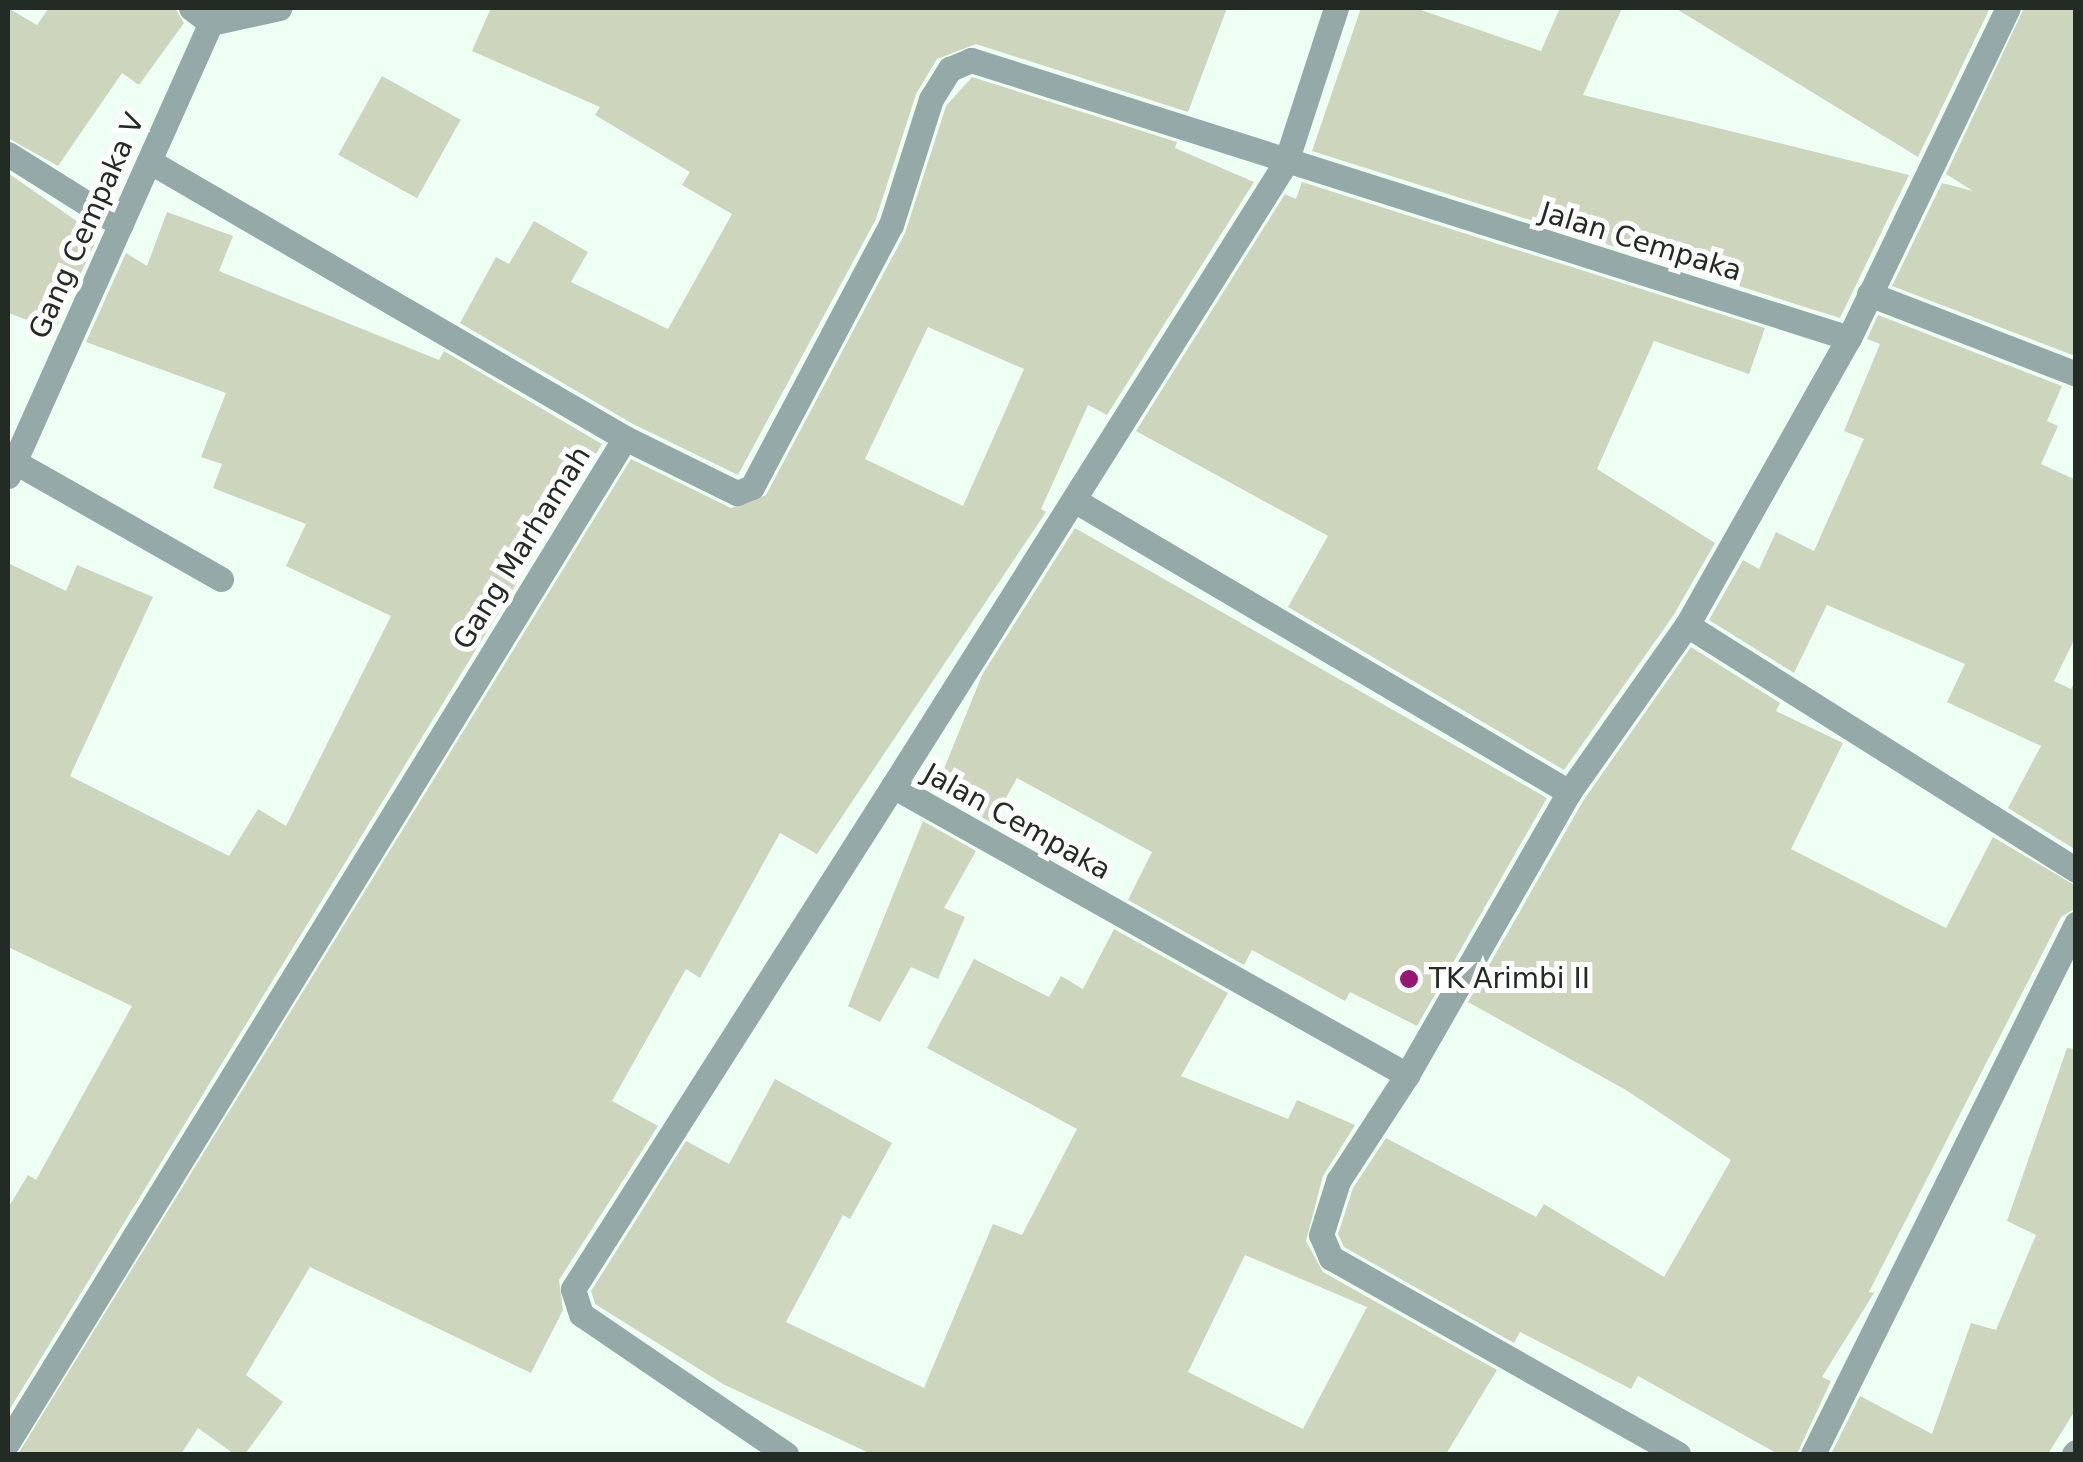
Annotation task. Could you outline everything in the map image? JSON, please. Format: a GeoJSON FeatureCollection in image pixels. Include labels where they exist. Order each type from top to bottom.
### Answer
{"type":"FeatureCollection","features":[{"type":"Feature","properties":{"kind":"street"},"geometry":{"type":"LineString","coordinates":[[201,15],[280,8]]}},
{"type":"Feature","properties":{"kind":"street"},"geometry":{"type":"LineString","coordinates":[[1286,162],[1336,8]]}},
{"type":"Feature","properties":{"kind":"street"},"geometry":{"type":"LineString","coordinates":[[1678,1454],[1331,1258],[1321,1234],[1338,1181],[1407,1076],[1569,792],[1687,625],[1849,338],[2008,8]]}},
{"type":"Feature","properties":{"kind":"street","name":"Gang Cempaka V"},"geometry":{"type":"LineString","coordinates":[[10,465],[149,161],[201,15]]}},
{"type":"Feature","properties":{"kind":"street","name":"Gang Marhamah"},"geometry":{"type":"LineString","coordinates":[[8,1442],[625,438],[737,493],[752,487],[890,224],[931,99],[950,69],[971,60],[1013,69],[1286,162]]}},
{"type":"Feature","properties":{"kind":"street"},"geometry":{"type":"LineString","coordinates":[[8,154],[121,225]]}},
{"type":"Feature","properties":{"kind":"street"},"geometry":{"type":"LineString","coordinates":[[149,161],[625,438]]}},
{"type":"Feature","properties":{"kind":"street","name":"Jalan Cempaka"},"geometry":{"type":"LineString","coordinates":[[1407,1076],[893,786],[1286,162],[1849,338]]}},
{"type":"Feature","properties":{"kind":"street"},"geometry":{"type":"LineString","coordinates":[[1868,294],[2076,374]]}},
{"type":"Feature","properties":{"kind":"street"},"geometry":{"type":"LineString","coordinates":[[10,465],[221,579]]}},
{"type":"Feature","properties":{"kind":"street"},"geometry":{"type":"LineString","coordinates":[[1074,500],[1569,792]]}},
{"type":"Feature","properties":{"kind":"street"},"geometry":{"type":"LineString","coordinates":[[1687,625],[2076,870]]}},
{"type":"Feature","properties":{"kind":"street"},"geometry":{"type":"LineString","coordinates":[[786,1454],[581,1314],[573,1289],[893,786]]}},
{"type":"Feature","properties":{"kind":"street"},"geometry":{"type":"LineString","coordinates":[[1814,1454],[2076,924]]}},
{"type":"Feature","properties":{"kind":"building"},"geometry":{"type":"Polygon","coordinates":[[[8,8],[37,25],[49,8],[175,8],[184,23],[139,85],[122,73],[58,166],[8,138],[8,8]]]}},
{"type":"Feature","properties":{"kind":"building"},"geometry":{"type":"Polygon","coordinates":[[[491,8],[1227,8],[1188,112],[976,44],[937,59],[916,94],[876,219],[738,475],[633,424],[460,323],[496,257],[509,264],[534,221],[588,252],[571,282],[668,329],[732,214],[682,185],[690,172],[595,115],[600,107],[472,51],[491,8]]]}},
{"type":"Feature","properties":{"kind":"building"},"geometry":{"type":"Polygon","coordinates":[[[1361,8],[1415,8],[1541,51],[1560,8],[1622,8],[1583,95],[1909,175],[1840,318],[1312,151],[1361,8]]]}},
{"type":"Feature","properties":{"kind":"building"},"geometry":{"type":"Polygon","coordinates":[[[1675,8],[1990,8],[1918,157],[1675,8]]]}},
{"type":"Feature","properties":{"kind":"building"},"geometry":{"type":"Polygon","coordinates":[[[2024,8],[2076,8],[2075,356],[1892,286],[1942,183],[1973,191],[1946,174],[2024,8]]]}},
{"type":"Feature","properties":{"kind":"building"},"geometry":{"type":"Polygon","coordinates":[[[382,76],[461,120],[417,198],[338,155],[382,76]]]}},
{"type":"Feature","properties":{"kind":"building"},"geometry":{"type":"Polygon","coordinates":[[[972,77],[1177,142],[1175,148],[1254,182],[1107,415],[1088,405],[1041,509],[1046,512],[817,854],[780,833],[700,978],[686,969],[612,1101],[658,1126],[559,1280],[563,1310],[531,1373],[310,1267],[246,1375],[283,1402],[245,1454],[234,1454],[198,1428],[181,1454],[18,1454],[631,459],[731,508],[766,495],[905,233],[946,106],[972,77]],[[928,327],[865,459],[963,506],[1024,369],[928,327]]]}},
{"type":"Feature","properties":{"kind":"building"},"geometry":{"type":"Polygon","coordinates":[[[8,173],[98,236],[55,330],[8,313],[8,173]]]}},
{"type":"Feature","properties":{"kind":"building"},"geometry":{"type":"Polygon","coordinates":[[[1302,182],[1765,328],[1749,374],[1654,341],[1597,469],[1715,543],[1673,616],[1564,770],[1288,607],[1328,536],[1136,431],[1285,194],[1296,199],[1302,182]]]}},
{"type":"Feature","properties":{"kind":"building"},"geometry":{"type":"Polygon","coordinates":[[[167,212],[233,236],[219,271],[439,360],[444,351],[602,444],[8,1412],[8,1208],[28,1175],[36,1180],[132,1006],[8,947],[8,563],[66,591],[77,565],[153,597],[70,776],[229,856],[258,809],[286,826],[391,616],[286,566],[306,524],[213,488],[222,464],[201,457],[226,393],[86,342],[126,253],[147,266],[167,212]]]}},
{"type":"Feature","properties":{"kind":"building"},"geometry":{"type":"Polygon","coordinates":[[[1878,315],[2062,386],[2047,421],[2058,426],[2041,464],[2076,480],[2076,636],[2054,681],[2071,689],[2076,680],[2076,850],[2008,808],[2041,746],[1947,702],[1965,664],[1827,605],[1794,673],[1709,620],[1743,560],[1759,569],[1776,532],[1814,551],[1864,439],[1844,431],[1880,344],[1867,339],[1878,315]]]}},
{"type":"Feature","properties":{"kind":"building"},"geometry":{"type":"Polygon","coordinates":[[[1075,528],[1547,798],[1417,1026],[1350,992],[1345,1001],[1252,950],[1244,965],[1128,900],[1152,852],[1017,778],[992,823],[935,791],[982,675],[1075,528]]]}},
{"type":"Feature","properties":{"kind":"building"},"geometry":{"type":"Polygon","coordinates":[[[1691,647],[1780,703],[1776,711],[1843,743],[1791,849],[1946,928],[1993,837],[2076,886],[2076,908],[2061,917],[1869,1292],[1874,1293],[1822,1377],[1831,1381],[1797,1454],[1778,1454],[1638,1376],[1631,1389],[1520,1332],[1514,1343],[1344,1247],[1338,1234],[1353,1188],[1386,1138],[1536,1217],[1544,1204],[1664,1277],[1731,1160],[1626,1090],[1468,1002],[1583,801],[1691,647]]]}},
{"type":"Feature","properties":{"kind":"building"},"geometry":{"type":"Polygon","coordinates":[[[923,821],[976,851],[944,908],[965,917],[938,979],[911,967],[880,1022],[848,1006],[923,821]]]}},
{"type":"Feature","properties":{"kind":"building"},"geometry":{"type":"Polygon","coordinates":[[[1114,929],[1228,993],[1181,1076],[1288,1119],[1297,1100],[1355,1125],[1323,1176],[1306,1241],[1323,1272],[1497,1370],[1446,1454],[871,1454],[723,1384],[595,1304],[591,1291],[686,1141],[729,1164],[775,1079],[892,1143],[850,1219],[843,1215],[786,1322],[924,1388],[993,1224],[1022,1235],[1077,1129],[927,1048],[974,959],[1049,997],[1061,976],[1083,989],[1114,929]],[[1245,1255],[1188,1372],[1303,1429],[1367,1307],[1245,1255]]]}},
{"type":"Feature","properties":{"kind":"building"},"geometry":{"type":"Polygon","coordinates":[[[2067,1048],[2076,1049],[2076,1409],[2048,1454],[1831,1454],[1860,1396],[1932,1434],[1971,1323],[1996,1330],[2036,1235],[2007,1221],[2067,1048]]]}},
{"type":"Feature","properties":{"kind":"place","name":"TK Arimbi II"},"geometry":{"type":"Point","coordinates":[1409,979]}}]}
